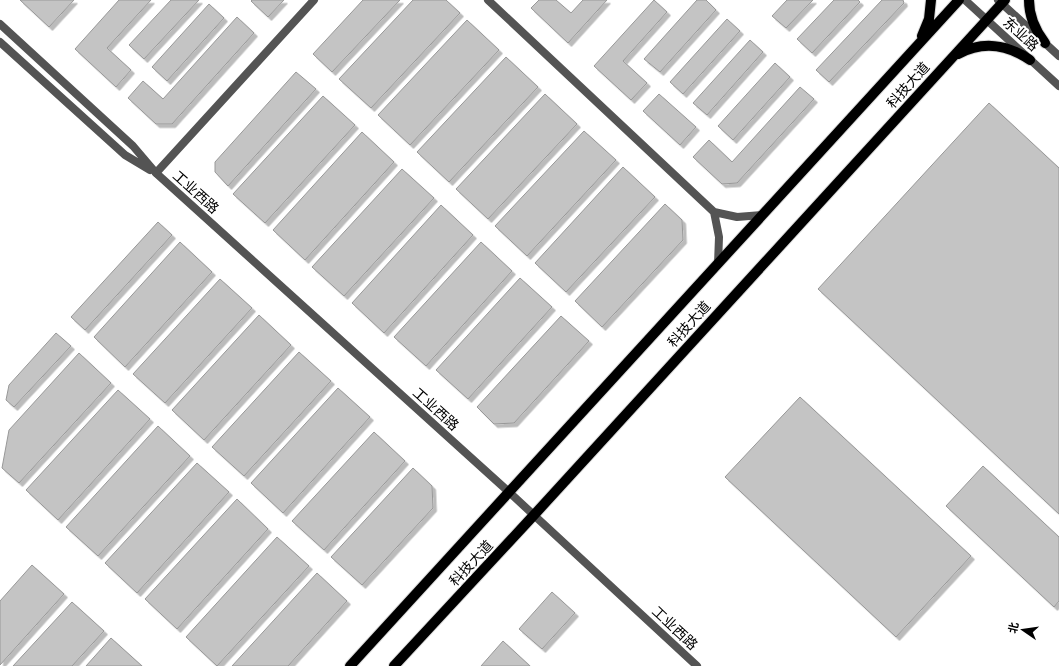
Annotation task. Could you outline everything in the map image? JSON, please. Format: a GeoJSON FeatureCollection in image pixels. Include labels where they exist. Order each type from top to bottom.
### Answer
{"type":"FeatureCollection","features":[{"type":"Feature","properties":{"kind":"main road"},"geometry":{"type":"LineString","coordinates":[[912,52],[925,31],[929,18],[931,0]]}},
{"type":"Feature","properties":{"kind":"main road","name":"科技大道"},"geometry":{"type":"LineString","coordinates":[[350,666],[510,493],[959,0]]}},
{"type":"Feature","properties":{"kind":"main road"},"geometry":{"type":"LineString","coordinates":[[1029,0],[1032,21],[1037,33],[1045,43]]}},
{"type":"Feature","properties":{"kind":"main road","name":"科技大道"},"geometry":{"type":"LineString","coordinates":[[394,666],[534,515],[1002,1]]}},
{"type":"Feature","properties":{"kind":"main road"},"geometry":{"type":"LineString","coordinates":[[949,60],[968,49],[990,46],[1011,49],[1030,60]]}},
{"type":"Feature","properties":{"kind":"street"},"geometry":{"type":"LineString","coordinates":[[156,173],[314,0]]}},
{"type":"Feature","properties":{"kind":"street"},"geometry":{"type":"LineString","coordinates":[[488,0],[714,212],[737,217],[762,215]]}},
{"type":"Feature","properties":{"kind":"street","name":"东业路"},"geometry":{"type":"LineString","coordinates":[[965,0],[1059,86]]}},
{"type":"Feature","properties":{"kind":"street","name":"东业路"},"geometry":{"type":"LineString","coordinates":[[1002,1],[1059,56]]}},
{"type":"Feature","properties":{"kind":"street","name":"工业西路"},"geometry":{"type":"LineString","coordinates":[[0,24],[133,146],[156,173],[510,493],[697,666]]}},
{"type":"Feature","properties":{"kind":"street","name":"工业西路"},"geometry":{"type":"LineString","coordinates":[[0,42],[125,155],[156,173]]}},
{"type":"Feature","properties":{"kind":"street"},"geometry":{"type":"LineString","coordinates":[[714,212],[719,237],[718,264]]}},
{"type":"Feature","properties":{"kind":"building"},"geometry":{"type":"Polygon","coordinates":[[[20,0],[74,0],[49,27],[20,0]]]}},
{"type":"Feature","properties":{"kind":"building"},"geometry":{"type":"Polygon","coordinates":[[[119,0],[151,0],[107,48],[131,70],[116,87],[75,49],[119,0]]]}},
{"type":"Feature","properties":{"kind":"building"},"geometry":{"type":"Polygon","coordinates":[[[171,0],[199,0],[144,59],[129,45],[171,0]]]}},
{"type":"Feature","properties":{"kind":"building"},"geometry":{"type":"Polygon","coordinates":[[[284,0],[268,17],[251,1],[284,0]]]}},
{"type":"Feature","properties":{"kind":"building"},"geometry":{"type":"Polygon","coordinates":[[[363,0],[400,0],[332,72],[313,54],[363,0]]]}},
{"type":"Feature","properties":{"kind":"building"},"geometry":{"type":"Polygon","coordinates":[[[413,0],[446,0],[460,13],[371,108],[339,79],[413,0]]]}},
{"type":"Feature","properties":{"kind":"building"},"geometry":{"type":"Polygon","coordinates":[[[539,0],[556,0],[571,13],[583,0],[607,0],[568,43],[531,8],[539,0]]]}},
{"type":"Feature","properties":{"kind":"building"},"geometry":{"type":"Polygon","coordinates":[[[654,0],[667,12],[623,61],[647,83],[631,100],[594,66],[654,0]]]}},
{"type":"Feature","properties":{"kind":"building"},"geometry":{"type":"Polygon","coordinates":[[[697,0],[706,0],[716,10],[660,72],[644,59],[697,0]]]}},
{"type":"Feature","properties":{"kind":"building"},"geometry":{"type":"Polygon","coordinates":[[[787,0],[813,0],[786,28],[772,16],[787,0]]]}},
{"type":"Feature","properties":{"kind":"building"},"geometry":{"type":"Polygon","coordinates":[[[834,0],[858,0],[860,2],[812,53],[797,39],[834,0]]]}},
{"type":"Feature","properties":{"kind":"building"},"geometry":{"type":"Polygon","coordinates":[[[882,0],[903,0],[904,3],[829,82],[816,70],[882,0]]]}},
{"type":"Feature","properties":{"kind":"building"},"geometry":{"type":"Polygon","coordinates":[[[209,4],[224,18],[167,81],[152,67],[209,4]]]}},
{"type":"Feature","properties":{"kind":"building"},"geometry":{"type":"Polygon","coordinates":[[[237,17],[254,33],[172,124],[156,124],[128,98],[143,81],[163,99],[237,17]]]}},
{"type":"Feature","properties":{"kind":"building"},"geometry":{"type":"Polygon","coordinates":[[[727,19],[740,31],[683,94],[670,82],[727,19]]]}},
{"type":"Feature","properties":{"kind":"building"},"geometry":{"type":"Polygon","coordinates":[[[467,20],[499,50],[410,145],[378,115],[467,20]]]}},
{"type":"Feature","properties":{"kind":"building"},"geometry":{"type":"Polygon","coordinates":[[[750,40],[763,52],[707,115],[693,103],[750,40]]]}},
{"type":"Feature","properties":{"kind":"building"},"geometry":{"type":"Polygon","coordinates":[[[506,57],[538,87],[449,182],[417,152],[506,57]]]}},
{"type":"Feature","properties":{"kind":"building"},"geometry":{"type":"Polygon","coordinates":[[[775,63],[790,77],[733,140],[718,126],[775,63]]]}},
{"type":"Feature","properties":{"kind":"building"},"geometry":{"type":"Polygon","coordinates":[[[296,72],[316,89],[228,186],[215,172],[215,162],[296,72]]]}},
{"type":"Feature","properties":{"kind":"building"},"geometry":{"type":"Polygon","coordinates":[[[800,87],[814,99],[737,183],[722,184],[693,157],[709,140],[732,162],[800,87]]]}},
{"type":"Feature","properties":{"kind":"building"},"geometry":{"type":"Polygon","coordinates":[[[545,94],[577,124],[488,219],[456,189],[545,94]]]}},
{"type":"Feature","properties":{"kind":"building"},"geometry":{"type":"Polygon","coordinates":[[[659,94],[696,127],[680,145],[643,111],[659,94]]]}},
{"type":"Feature","properties":{"kind":"building"},"geometry":{"type":"Polygon","coordinates":[[[323,96],[355,125],[265,223],[233,194],[323,96]]]}},
{"type":"Feature","properties":{"kind":"building"},"geometry":{"type":"Polygon","coordinates":[[[989,103],[1059,168],[1059,514],[818,289],[989,103]]]}},
{"type":"Feature","properties":{"kind":"building"},"geometry":{"type":"Polygon","coordinates":[[[584,131],[616,160],[527,256],[495,226],[584,131]]]}},
{"type":"Feature","properties":{"kind":"building"},"geometry":{"type":"Polygon","coordinates":[[[362,132],[394,162],[305,260],[273,230],[362,132]]]}},
{"type":"Feature","properties":{"kind":"building"},"geometry":{"type":"Polygon","coordinates":[[[623,167],[655,197],[566,292],[535,263],[623,167]]]}},
{"type":"Feature","properties":{"kind":"building"},"geometry":{"type":"Polygon","coordinates":[[[402,169],[434,198],[344,296],[312,267],[402,169]]]}},
{"type":"Feature","properties":{"kind":"building"},"geometry":{"type":"Polygon","coordinates":[[[665,204],[682,220],[683,240],[602,327],[575,301],[665,204]]]}},
{"type":"Feature","properties":{"kind":"building"},"geometry":{"type":"Polygon","coordinates":[[[441,205],[473,235],[384,333],[352,303],[441,205]]]}},
{"type":"Feature","properties":{"kind":"building"},"geometry":{"type":"Polygon","coordinates":[[[158,222],[172,235],[85,330],[71,317],[158,222]]]}},
{"type":"Feature","properties":{"kind":"building"},"geometry":{"type":"Polygon","coordinates":[[[180,242],[212,272],[125,367],[94,337],[180,242]]]}},
{"type":"Feature","properties":{"kind":"building"},"geometry":{"type":"Polygon","coordinates":[[[481,242],[512,271],[426,366],[394,337],[481,242]]]}},
{"type":"Feature","properties":{"kind":"building"},"geometry":{"type":"Polygon","coordinates":[[[520,278],[552,307],[468,399],[436,370],[520,278]]]}},
{"type":"Feature","properties":{"kind":"building"},"geometry":{"type":"Polygon","coordinates":[[[220,279],[252,308],[165,403],[133,374],[220,279]]]}},
{"type":"Feature","properties":{"kind":"building"},"geometry":{"type":"Polygon","coordinates":[[[259,315],[291,345],[204,440],[172,410],[259,315]]]}},
{"type":"Feature","properties":{"kind":"building"},"geometry":{"type":"Polygon","coordinates":[[[561,316],[589,341],[514,423],[494,424],[477,407],[561,316]]]}},
{"type":"Feature","properties":{"kind":"building"},"geometry":{"type":"Polygon","coordinates":[[[56,333],[71,346],[14,407],[6,400],[9,385],[56,333]]]}},
{"type":"Feature","properties":{"kind":"building"},"geometry":{"type":"Polygon","coordinates":[[[299,352],[331,381],[244,476],[212,447],[299,352]]]}},
{"type":"Feature","properties":{"kind":"building"},"geometry":{"type":"Polygon","coordinates":[[[79,353],[111,383],[19,483],[2,468],[9,430],[79,353]]]}},
{"type":"Feature","properties":{"kind":"building"},"geometry":{"type":"Polygon","coordinates":[[[338,388],[370,417],[283,513],[251,483],[338,388]]]}},
{"type":"Feature","properties":{"kind":"building"},"geometry":{"type":"Polygon","coordinates":[[[118,390],[150,419],[58,520],[26,490],[118,390]]]}},
{"type":"Feature","properties":{"kind":"building"},"geometry":{"type":"Polygon","coordinates":[[[800,397],[971,556],[896,637],[725,477],[800,397]]]}},
{"type":"Feature","properties":{"kind":"building"},"geometry":{"type":"Polygon","coordinates":[[[158,426],[190,456],[98,556],[66,527],[158,426]]]}},
{"type":"Feature","properties":{"kind":"building"},"geometry":{"type":"Polygon","coordinates":[[[374,432],[405,461],[324,550],[292,521],[374,432]]]}},
{"type":"Feature","properties":{"kind":"building"},"geometry":{"type":"Polygon","coordinates":[[[197,463],[229,492],[137,593],[105,563],[197,463]]]}},
{"type":"Feature","properties":{"kind":"building"},"geometry":{"type":"Polygon","coordinates":[[[983,466],[1059,537],[1059,601],[1054,607],[946,506],[983,466]]]}},
{"type":"Feature","properties":{"kind":"building"},"geometry":{"type":"Polygon","coordinates":[[[413,468],[432,486],[433,508],[362,585],[331,557],[413,468]]]}},
{"type":"Feature","properties":{"kind":"building"},"geometry":{"type":"Polygon","coordinates":[[[237,499],[268,529],[177,629],[145,599],[237,499]]]}},
{"type":"Feature","properties":{"kind":"building"},"geometry":{"type":"Polygon","coordinates":[[[277,537],[309,566],[217,666],[186,637],[277,537]]]}},
{"type":"Feature","properties":{"kind":"building"},"geometry":{"type":"Polygon","coordinates":[[[32,565],[64,594],[0,665],[0,601],[32,565]]]}},
{"type":"Feature","properties":{"kind":"building"},"geometry":{"type":"Polygon","coordinates":[[[317,573],[347,601],[288,666],[232,666],[317,573]]]}},
{"type":"Feature","properties":{"kind":"building"},"geometry":{"type":"Polygon","coordinates":[[[552,592],[575,613],[542,649],[519,629],[552,592]]]}},
{"type":"Feature","properties":{"kind":"building"},"geometry":{"type":"Polygon","coordinates":[[[72,602],[104,631],[72,666],[13,666],[72,602]]]}},
{"type":"Feature","properties":{"kind":"building"},"geometry":{"type":"Polygon","coordinates":[[[111,638],[142,666],[86,666],[111,638]]]}},
{"type":"Feature","properties":{"kind":"building"},"geometry":{"type":"Polygon","coordinates":[[[503,641],[530,666],[481,666],[503,641]]]}}]}
